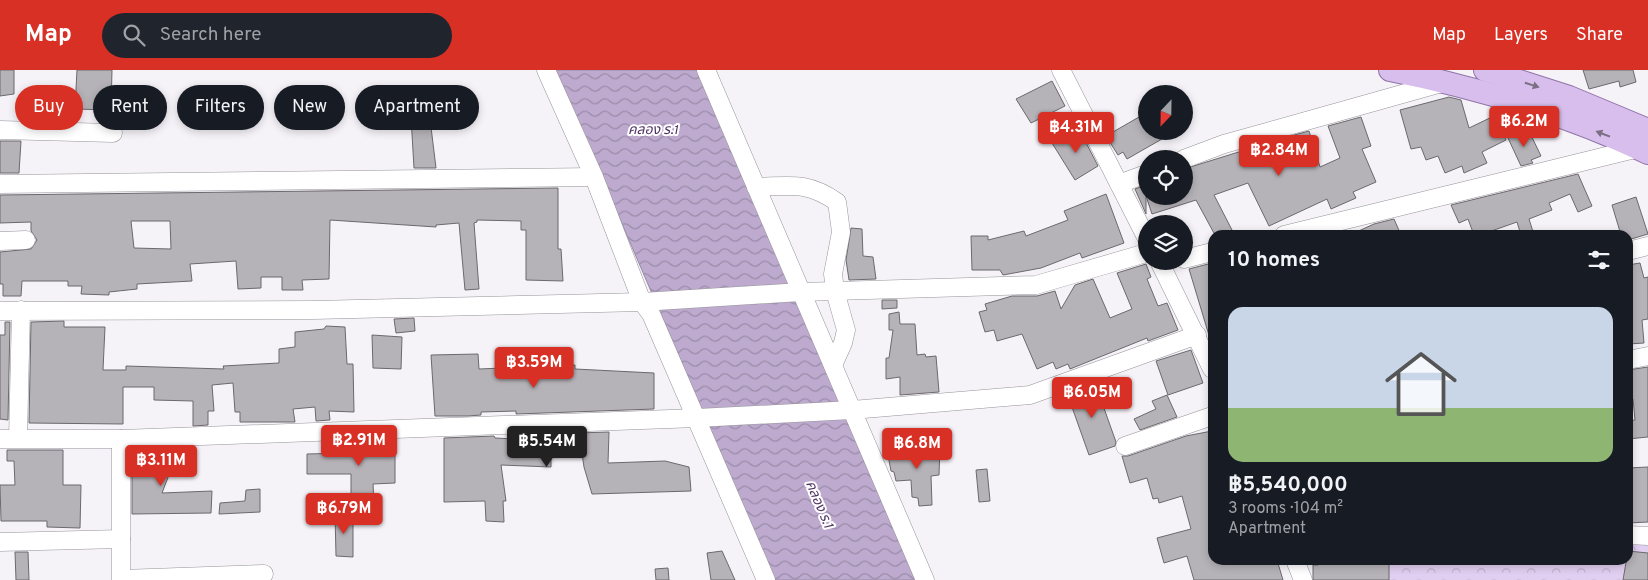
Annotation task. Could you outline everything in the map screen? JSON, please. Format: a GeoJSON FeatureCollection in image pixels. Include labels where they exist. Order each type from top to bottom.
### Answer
{"type":"FeatureCollection","features":[{"type":"Feature","properties":{"kind":"main road"},"geometry":{"type":"LineString","coordinates":[[1390,70],[1448,82],[1645,144]]}},
{"type":"Feature","properties":{"kind":"main road"},"geometry":{"type":"LineString","coordinates":[[1491,71],[1569,97],[1645,144]]}},
{"type":"Feature","properties":{"kind":"street"},"geometry":{"type":"LineString","coordinates":[[546,70],[594,178],[642,302],[651,314],[702,417],[766,580]]}},
{"type":"Feature","properties":{"kind":"street"},"geometry":{"type":"LineString","coordinates":[[706,70],[833,365],[845,410],[925,580]]}},
{"type":"Feature","properties":{"kind":"street"},"geometry":{"type":"LineString","coordinates":[[1061,70],[1138,221]]}},
{"type":"Feature","properties":{"kind":"street"},"geometry":{"type":"LineString","coordinates":[[1193,156],[1224,144],[1448,82]]}},
{"type":"Feature","properties":{"kind":"street"},"geometry":{"type":"LineString","coordinates":[[0,130],[113,133]]}},
{"type":"Feature","properties":{"kind":"street"},"geometry":{"type":"LineString","coordinates":[[1304,230],[1645,144]]}},
{"type":"Feature","properties":{"kind":"street"},"geometry":{"type":"LineString","coordinates":[[1119,184],[1138,177]]}},
{"type":"Feature","properties":{"kind":"street"},"geometry":{"type":"LineString","coordinates":[[0,184],[594,178]]}},
{"type":"Feature","properties":{"kind":"street"},"geometry":{"type":"LineString","coordinates":[[756,187],[796,186],[818,189],[837,202],[841,232],[833,274],[835,291],[846,330],[844,343],[833,365]]}},
{"type":"Feature","properties":{"kind":"street"},"geometry":{"type":"LineString","coordinates":[[0,241],[26,240]]}},
{"type":"Feature","properties":{"kind":"street"},"geometry":{"type":"LineString","coordinates":[[1633,250],[1648,246]]}},
{"type":"Feature","properties":{"kind":"street"},"geometry":{"type":"LineString","coordinates":[[1193,257],[1208,253]]}},
{"type":"Feature","properties":{"kind":"street"},"geometry":{"type":"LineString","coordinates":[[0,311],[314,310],[642,302],[801,292],[1036,285],[1138,256]]}},
{"type":"Feature","properties":{"kind":"street"},"geometry":{"type":"LineString","coordinates":[[1169,270],[1197,335],[1208,354]]}},
{"type":"Feature","properties":{"kind":"street"},"geometry":{"type":"LineString","coordinates":[[18,438],[22,310]]}},
{"type":"Feature","properties":{"kind":"street"},"geometry":{"type":"LineString","coordinates":[[0,439],[121,439],[702,417],[845,410],[1030,395],[1197,335]]}},
{"type":"Feature","properties":{"kind":"street"},"geometry":{"type":"LineString","coordinates":[[1633,359],[1648,356]]}},
{"type":"Feature","properties":{"kind":"street"},"geometry":{"type":"LineString","coordinates":[[1124,446],[1208,417]]}},
{"type":"Feature","properties":{"kind":"street"},"geometry":{"type":"LineString","coordinates":[[121,439],[121,579],[264,574]]}},
{"type":"Feature","properties":{"kind":"street"},"geometry":{"type":"LineString","coordinates":[[1633,536],[1648,536]]}},
{"type":"Feature","properties":{"kind":"street"},"geometry":{"type":"LineString","coordinates":[[0,542],[121,540]]}},
{"type":"Feature","properties":{"kind":"street"},"geometry":{"type":"LineString","coordinates":[[1297,565],[1303,580]]}},
{"type":"Feature","properties":{"kind":"green space"},"geometry":{"type":"Polygon","coordinates":[[[1633,541],[1648,542],[1648,580],[1387,580],[1385,565],[1633,565],[1633,541]]]}},
{"type":"Feature","properties":{"kind":"water","name":"คลอง ร.1"},"geometry":{"type":"Polygon","coordinates":[[[556,70],[705,70],[922,580],[775,580],[556,70]]]}},
{"type":"Feature","properties":{"kind":"building"},"geometry":{"type":"Polygon","coordinates":[[[0,70],[14,70],[14,94],[0,96],[0,70]]]}},
{"type":"Feature","properties":{"kind":"building"},"geometry":{"type":"Polygon","coordinates":[[[77,70],[112,70],[112,85],[93,85],[93,110],[83,109],[83,85],[76,85],[77,70]]]}},
{"type":"Feature","properties":{"kind":"building"},"geometry":{"type":"Polygon","coordinates":[[[1583,70],[1633,70],[1636,82],[1620,87],[1619,81],[1589,89],[1583,70]]]}},
{"type":"Feature","properties":{"kind":"building"},"geometry":{"type":"Polygon","coordinates":[[[1052,81],[1065,106],[1031,123],[1016,99],[1052,81]]]}},
{"type":"Feature","properties":{"kind":"building"},"geometry":{"type":"Polygon","coordinates":[[[1449,97],[1461,100],[1469,128],[1494,116],[1506,140],[1482,152],[1487,163],[1464,173],[1462,166],[1445,173],[1438,156],[1426,160],[1421,147],[1411,149],[1400,110],[1449,97]]]}},
{"type":"Feature","properties":{"kind":"building"},"geometry":{"type":"Polygon","coordinates":[[[1361,117],[1371,146],[1362,149],[1376,182],[1353,192],[1356,198],[1331,209],[1327,199],[1269,226],[1248,183],[1214,195],[1232,230],[1212,230],[1196,200],[1193,201],[1193,166],[1287,137],[1309,131],[1320,167],[1340,158],[1328,126],[1361,117]]]}},
{"type":"Feature","properties":{"kind":"building"},"geometry":{"type":"Polygon","coordinates":[[[1138,118],[1138,140],[1160,140],[1143,150],[1138,150],[1138,153],[1127,159],[1123,152],[1118,155],[1106,136],[1138,118]]]}},
{"type":"Feature","properties":{"kind":"building"},"geometry":{"type":"Polygon","coordinates":[[[1078,127],[1098,166],[1075,180],[1052,143],[1078,127]]]}},
{"type":"Feature","properties":{"kind":"building"},"geometry":{"type":"Polygon","coordinates":[[[1528,129],[1541,156],[1531,160],[1533,163],[1521,166],[1508,138],[1528,129]]]}},
{"type":"Feature","properties":{"kind":"building"},"geometry":{"type":"Polygon","coordinates":[[[412,130],[431,130],[436,168],[414,168],[412,130]]]}},
{"type":"Feature","properties":{"kind":"building"},"geometry":{"type":"Polygon","coordinates":[[[0,141],[21,141],[19,173],[0,173],[0,141]]]}},
{"type":"Feature","properties":{"kind":"building"},"geometry":{"type":"Polygon","coordinates":[[[1578,174],[1592,206],[1578,212],[1570,194],[1549,203],[1552,210],[1529,219],[1532,230],[1519,230],[1517,222],[1494,230],[1472,230],[1468,219],[1459,223],[1451,205],[1578,174]]]}},
{"type":"Feature","properties":{"kind":"building"},"geometry":{"type":"Polygon","coordinates":[[[558,188],[558,249],[561,249],[563,281],[526,280],[526,230],[521,230],[521,221],[477,220],[474,223],[479,289],[465,290],[459,223],[436,225],[436,227],[330,220],[329,279],[302,280],[303,290],[282,290],[282,277],[261,277],[261,288],[238,289],[236,261],[190,264],[192,281],[137,284],[137,289],[109,292],[109,295],[81,294],[82,286],[68,286],[68,281],[22,281],[21,296],[3,296],[3,284],[0,284],[0,252],[31,249],[37,240],[31,231],[31,222],[0,223],[0,195],[558,188]],[[131,221],[134,248],[171,249],[170,221],[131,221]]]}},
{"type":"Feature","properties":{"kind":"building"},"geometry":{"type":"Polygon","coordinates":[[[1106,194],[1124,243],[1082,258],[1080,253],[1041,268],[1003,275],[1000,270],[972,270],[971,236],[988,236],[988,240],[1024,231],[1026,236],[1068,220],[1064,211],[1106,194]]]}},
{"type":"Feature","properties":{"kind":"building"},"geometry":{"type":"Polygon","coordinates":[[[1636,197],[1648,234],[1633,238],[1633,230],[1620,230],[1612,205],[1636,197]]]}},
{"type":"Feature","properties":{"kind":"building"},"geometry":{"type":"Polygon","coordinates":[[[1142,205],[1146,205],[1146,214],[1142,205]]]}},
{"type":"Feature","properties":{"kind":"building"},"geometry":{"type":"Polygon","coordinates":[[[1149,205],[1180,205],[1152,214],[1149,205]]]}},
{"type":"Feature","properties":{"kind":"building"},"geometry":{"type":"Polygon","coordinates":[[[1394,219],[1399,230],[1361,230],[1374,224],[1394,219]]]}},
{"type":"Feature","properties":{"kind":"building"},"geometry":{"type":"Polygon","coordinates":[[[851,228],[862,229],[863,256],[873,257],[876,279],[849,280],[846,260],[851,228]]]}},
{"type":"Feature","properties":{"kind":"building"},"geometry":{"type":"Polygon","coordinates":[[[1640,263],[1644,278],[1648,277],[1648,319],[1642,320],[1644,343],[1633,344],[1633,264],[1640,263]]]}},
{"type":"Feature","properties":{"kind":"building"},"geometry":{"type":"Polygon","coordinates":[[[1208,264],[1208,332],[1189,270],[1208,264]]]}},
{"type":"Feature","properties":{"kind":"building"},"geometry":{"type":"Polygon","coordinates":[[[1138,266],[1138,270],[1148,270],[1151,277],[1147,279],[1158,306],[1167,303],[1178,330],[1148,341],[1147,338],[1070,369],[1068,364],[1056,369],[1053,362],[1037,369],[1022,334],[997,341],[994,330],[985,332],[979,312],[987,310],[985,304],[1012,296],[1037,296],[1055,291],[1061,309],[1075,285],[1093,279],[1110,318],[1132,309],[1117,273],[1138,266]]]}},
{"type":"Feature","properties":{"kind":"building"},"geometry":{"type":"Polygon","coordinates":[[[882,300],[897,300],[897,308],[882,309],[882,300]]]}},
{"type":"Feature","properties":{"kind":"building"},"geometry":{"type":"Polygon","coordinates":[[[899,312],[900,324],[915,324],[917,355],[925,354],[926,357],[936,356],[939,392],[900,395],[900,377],[886,379],[886,358],[889,358],[893,330],[889,330],[889,314],[899,312]]]}},
{"type":"Feature","properties":{"kind":"building"},"geometry":{"type":"Polygon","coordinates":[[[414,318],[415,331],[396,333],[394,319],[414,318]]]}},
{"type":"Feature","properties":{"kind":"building"},"geometry":{"type":"Polygon","coordinates":[[[64,321],[64,327],[105,327],[103,370],[126,370],[126,366],[224,369],[223,366],[279,363],[279,349],[295,347],[295,332],[324,329],[326,326],[345,327],[347,364],[353,364],[354,412],[329,411],[330,420],[316,421],[315,407],[293,409],[295,422],[240,422],[240,412],[235,412],[233,383],[212,385],[214,411],[208,411],[208,425],[193,426],[193,401],[154,400],[154,387],[123,387],[123,424],[29,423],[31,322],[64,321]]]}},
{"type":"Feature","properties":{"kind":"building"},"geometry":{"type":"Polygon","coordinates":[[[5,322],[10,322],[8,420],[0,419],[0,335],[5,335],[5,322]]]}},
{"type":"Feature","properties":{"kind":"building"},"geometry":{"type":"Polygon","coordinates":[[[372,335],[402,337],[401,369],[373,368],[372,335]]]}},
{"type":"Feature","properties":{"kind":"building"},"geometry":{"type":"Polygon","coordinates":[[[1191,350],[1203,383],[1168,395],[1156,361],[1191,350]]]}},
{"type":"Feature","properties":{"kind":"building"},"geometry":{"type":"Polygon","coordinates":[[[478,354],[479,369],[575,365],[575,369],[654,373],[654,409],[516,414],[516,411],[481,412],[481,415],[435,416],[431,355],[478,354]]]}},
{"type":"Feature","properties":{"kind":"building"},"geometry":{"type":"Polygon","coordinates":[[[1648,367],[1648,437],[1633,438],[1633,420],[1635,420],[1633,369],[1648,367]]]}},
{"type":"Feature","properties":{"kind":"building"},"geometry":{"type":"Polygon","coordinates":[[[1095,383],[1116,442],[1115,446],[1089,455],[1067,393],[1095,383]]]}},
{"type":"Feature","properties":{"kind":"building"},"geometry":{"type":"Polygon","coordinates":[[[1167,395],[1177,417],[1140,430],[1134,419],[1156,409],[1152,401],[1167,395]]]}},
{"type":"Feature","properties":{"kind":"building"},"geometry":{"type":"Polygon","coordinates":[[[609,432],[608,463],[665,461],[689,467],[691,491],[592,494],[584,467],[581,447],[551,447],[551,467],[501,465],[506,501],[503,501],[504,522],[486,521],[485,501],[444,502],[444,438],[494,436],[495,438],[514,439],[514,435],[609,432]]]}},
{"type":"Feature","properties":{"kind":"building"},"geometry":{"type":"Polygon","coordinates":[[[1208,432],[1208,565],[1278,565],[1283,580],[1194,580],[1187,556],[1164,563],[1157,538],[1191,529],[1182,496],[1159,503],[1158,498],[1153,499],[1147,478],[1130,483],[1122,456],[1128,456],[1186,436],[1208,432]]]}},
{"type":"Feature","properties":{"kind":"building"},"geometry":{"type":"Polygon","coordinates":[[[395,440],[395,483],[373,484],[374,503],[351,503],[351,474],[307,474],[307,454],[348,453],[348,441],[395,440]]]}},
{"type":"Feature","properties":{"kind":"building"},"geometry":{"type":"Polygon","coordinates":[[[940,446],[939,475],[931,476],[932,505],[919,506],[918,498],[912,497],[911,480],[896,481],[894,472],[891,471],[887,450],[940,446]]]}},
{"type":"Feature","properties":{"kind":"building"},"geometry":{"type":"Polygon","coordinates":[[[169,448],[172,467],[162,493],[212,491],[211,513],[132,514],[132,449],[169,448]]]}},
{"type":"Feature","properties":{"kind":"building"},"geometry":{"type":"Polygon","coordinates":[[[7,450],[63,450],[63,485],[81,485],[80,528],[47,527],[47,521],[1,521],[0,485],[15,485],[14,461],[7,461],[7,450]]]}},
{"type":"Feature","properties":{"kind":"building"},"geometry":{"type":"Polygon","coordinates":[[[1648,467],[1648,522],[1633,523],[1633,468],[1648,467]]]}},
{"type":"Feature","properties":{"kind":"building"},"geometry":{"type":"Polygon","coordinates":[[[987,469],[990,501],[979,502],[976,470],[987,469]]]}},
{"type":"Feature","properties":{"kind":"building"},"geometry":{"type":"Polygon","coordinates":[[[260,489],[260,512],[219,514],[220,503],[245,501],[246,490],[260,489]]]}},
{"type":"Feature","properties":{"kind":"building"},"geometry":{"type":"Polygon","coordinates":[[[335,513],[353,514],[353,557],[336,556],[335,513]]]}},
{"type":"Feature","properties":{"kind":"building"},"geometry":{"type":"Polygon","coordinates":[[[722,551],[735,580],[711,580],[707,553],[722,551]]]}},
{"type":"Feature","properties":{"kind":"building"},"geometry":{"type":"Polygon","coordinates":[[[15,552],[28,552],[29,580],[16,580],[15,552]]]}},
{"type":"Feature","properties":{"kind":"building"},"geometry":{"type":"Polygon","coordinates":[[[1633,552],[1648,553],[1648,580],[1623,580],[1626,565],[1633,565],[1633,552]]]}},
{"type":"Feature","properties":{"kind":"building"},"geometry":{"type":"Polygon","coordinates":[[[1313,565],[1389,565],[1389,580],[1313,580],[1313,565]]]}},
{"type":"Feature","properties":{"kind":"building"},"geometry":{"type":"Polygon","coordinates":[[[668,568],[669,580],[656,580],[655,569],[668,568]]]}}]}
